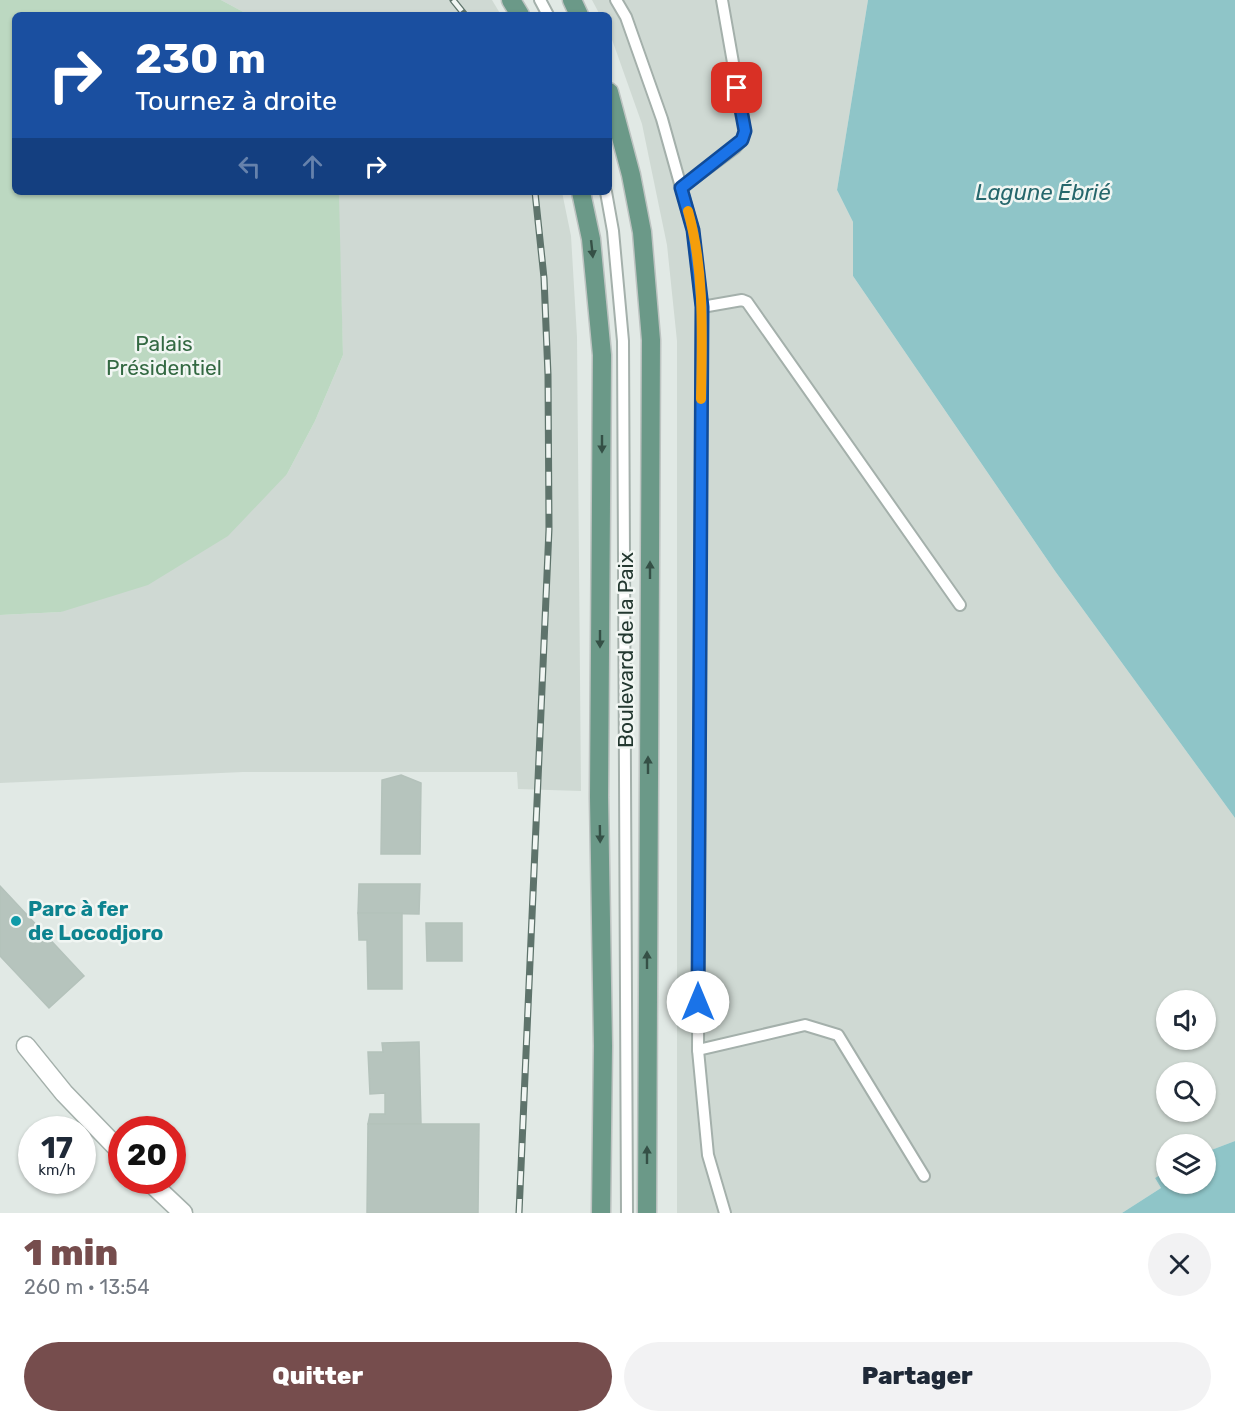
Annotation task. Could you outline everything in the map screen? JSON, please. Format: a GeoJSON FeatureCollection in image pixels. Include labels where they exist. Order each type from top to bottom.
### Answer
{"type":"FeatureCollection","features":[{"type":"Feature","properties":{"kind":"main road","name":"Boulevard de la Paix"},"geometry":{"type":"LineString","coordinates":[[612,103],[631,175],[642,232],[651,340],[646,1213]]}},
{"type":"Feature","properties":{"kind":"main road","name":"Boulevard de la Paix"},"geometry":{"type":"LineString","coordinates":[[582,195],[591,239],[602,355],[599,797],[603,1046],[601,1213]]}},
{"type":"Feature","properties":{"kind":"street"},"geometry":{"type":"LineString","coordinates":[[26,1046],[64,1093],[108,1139]]}},
{"type":"Feature","properties":{"kind":"street"},"geometry":{"type":"LineString","coordinates":[[163,1194],[183,1213]]}},
{"type":"Feature","properties":{"kind":"lane"},"geometry":{"type":"LineString","coordinates":[[616,0],[626,17],[658,108],[693,230],[702,307],[698,1050],[708,1155],[725,1213]]}},
{"type":"Feature","properties":{"kind":"lane"},"geometry":{"type":"LineString","coordinates":[[681,188],[735,148],[742,140],[745,131],[722,0]]}},
{"type":"Feature","properties":{"kind":"lane","name":"Boulevard de la Paix"},"geometry":{"type":"LineString","coordinates":[[607,195],[613,231],[623,341],[627,1213]]}},
{"type":"Feature","properties":{"kind":"lane"},"geometry":{"type":"LineString","coordinates":[[702,307],[742,300],[747,302],[960,605]]}},
{"type":"Feature","properties":{"kind":"lane"},"geometry":{"type":"LineString","coordinates":[[698,1050],[805,1026],[838,1035],[924,1176]]}},
{"type":"Feature","properties":{"kind":"shaded area"},"geometry":{"type":"Polygon","coordinates":[[[221,0],[492,0],[499,12],[243,12],[221,0]]]}},
{"type":"Feature","properties":{"kind":"shaded area"},"geometry":{"type":"Polygon","coordinates":[[[592,0],[868,0],[837,190],[853,222],[853,276],[1055,571],[1235,818],[1235,1141],[1216,1148],[1216,1134],[1156,1134],[1156,1191],[1122,1213],[677,1213],[677,341],[667,245],[642,124],[612,39],[612,12],[598,12],[592,0]]]}},
{"type":"Feature","properties":{"kind":"shaded area"},"geometry":{"type":"Polygon","coordinates":[[[338,195],[563,195],[571,236],[577,337],[581,791],[518,789],[517,772],[243,772],[0,783],[0,615],[61,612],[287,474],[315,421],[343,355],[338,195]]]}},
{"type":"Feature","properties":{"kind":"green space","name":"Palais Présidentiel"},"geometry":{"type":"Polygon","coordinates":[[[0,0],[221,0],[243,12],[12,12],[12,195],[339,195],[343,355],[315,421],[287,474],[228,536],[148,585],[61,612],[0,615],[0,0]]]}},
{"type":"Feature","properties":{"kind":"water","name":"Lagune Ébrié"},"geometry":{"type":"Polygon","coordinates":[[[868,0],[1235,0],[1235,818],[1055,571],[853,276],[853,222],[837,190],[868,0]]]}},
{"type":"Feature","properties":{"kind":"water"},"geometry":{"type":"Polygon","coordinates":[[[1235,1141],[1235,1213],[1122,1213],[1156,1191],[1156,1194],[1216,1194],[1216,1148],[1235,1141]]]}},
{"type":"Feature","properties":{"kind":"building"},"geometry":{"type":"Polygon","coordinates":[[[401,775],[421,783],[420,854],[381,854],[382,780],[401,775]]]}},
{"type":"Feature","properties":{"kind":"building"},"geometry":{"type":"Polygon","coordinates":[[[359,884],[420,884],[419,914],[358,913],[359,884]]]}},
{"type":"Feature","properties":{"kind":"building","name":"Parc à fer de Locodjoro"},"geometry":{"type":"Polygon","coordinates":[[[0,886],[84,976],[49,1008],[0,956],[0,886]]]}},
{"type":"Feature","properties":{"kind":"building"},"geometry":{"type":"Polygon","coordinates":[[[358,913],[402,913],[402,989],[368,989],[367,940],[359,940],[358,913]]]}},
{"type":"Feature","properties":{"kind":"building"},"geometry":{"type":"Polygon","coordinates":[[[426,923],[462,923],[462,961],[427,961],[426,923]]]}},
{"type":"Feature","properties":{"kind":"building"},"geometry":{"type":"Polygon","coordinates":[[[419,1042],[421,1124],[368,1124],[370,1114],[385,1114],[385,1093],[370,1094],[368,1052],[383,1052],[382,1043],[419,1042]]]}},
{"type":"Feature","properties":{"kind":"building"},"geometry":{"type":"Polygon","coordinates":[[[368,1124],[479,1124],[478,1213],[367,1213],[368,1124]]]}},
{"type":"Feature","properties":{"kind":"railway"},"geometry":{"type":"LineString","coordinates":[[453,0],[463,12]]}},
{"type":"Feature","properties":{"kind":"railway"},"geometry":{"type":"LineString","coordinates":[[519,1213],[549,529],[548,375],[544,278],[535,195]]}},
{"type":"Feature","properties":{"kind":"slow traffic"},"geometry":{"type":"LineString","coordinates":[[688,211],[693,230],[702,307],[701,399]]}},
{"type":"Feature","properties":{"kind":"place","name":"Parc à fer de Locodjoro"},"geometry":{"type":"Point","coordinates":[16,921]}},
{"type":"Feature","properties":{"kind":"route"},"geometry":{"type":"LineString","coordinates":[[698,1002],[702,307],[693,230],[681,188],[735,148],[742,140],[745,131],[737,88]]}}]}
